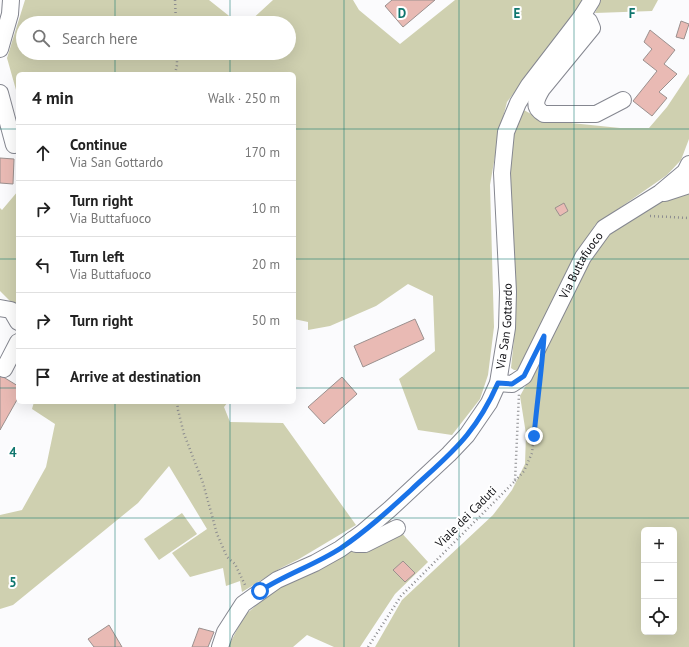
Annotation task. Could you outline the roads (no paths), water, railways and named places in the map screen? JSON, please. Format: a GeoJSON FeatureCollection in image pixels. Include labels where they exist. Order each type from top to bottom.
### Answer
{"type":"FeatureCollection","features":[{"type":"Feature","properties":{"kind":"street"},"geometry":{"type":"LineString","coordinates":[[0,49],[10,14],[11,0]]}},
{"type":"Feature","properties":{"kind":"street","name":"Via San Gottardo"},"geometry":{"type":"LineString","coordinates":[[220,647],[225,632],[243,604],[277,580],[315,563],[352,540],[390,509],[449,454],[467,435],[489,403],[498,383],[507,328],[508,292],[502,173],[506,132],[518,103],[529,85],[582,16],[592,0]]}},
{"type":"Feature","properties":{"kind":"street"},"geometry":{"type":"LineString","coordinates":[[582,16],[589,21],[592,28],[542,89],[536,100],[536,106],[540,112],[544,114],[596,114],[624,100]]}},
{"type":"Feature","properties":{"kind":"street"},"geometry":{"type":"LineString","coordinates":[[0,92],[14,145]]}},
{"type":"Feature","properties":{"kind":"street","name":"Via Buttafuoco"},"geometry":{"type":"LineString","coordinates":[[498,383],[512,384],[524,376],[583,257],[604,228],[654,197],[685,172],[689,164]]}},
{"type":"Feature","properties":{"kind":"street"},"geometry":{"type":"LineString","coordinates":[[654,197],[689,185]]}},
{"type":"Feature","properties":{"kind":"street"},"geometry":{"type":"LineString","coordinates":[[0,308],[11,310],[16,319]]}},
{"type":"Feature","properties":{"kind":"street"},"geometry":{"type":"LineString","coordinates":[[4,369],[16,346]]}},
{"type":"Feature","properties":{"kind":"street"},"geometry":{"type":"LineString","coordinates":[[352,540],[356,544],[365,544],[397,528]]}}]}
